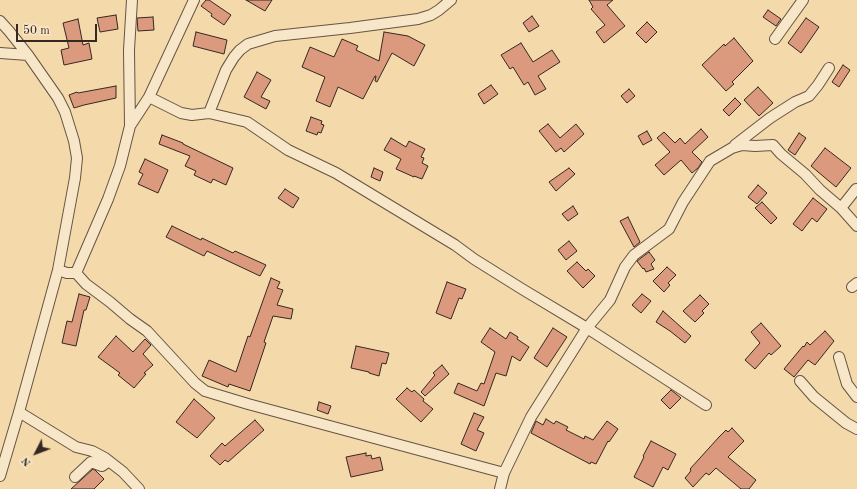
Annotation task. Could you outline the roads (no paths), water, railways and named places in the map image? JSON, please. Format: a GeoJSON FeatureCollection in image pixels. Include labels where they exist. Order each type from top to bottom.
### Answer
{"type":"FeatureCollection","features":[{"type":"Feature","properties":{"kind":"street"},"geometry":{"type":"LineString","coordinates":[[76,273],[108,199],[120,166],[130,126],[129,50],[132,0]]}},
{"type":"Feature","properties":{"kind":"street"},"geometry":{"type":"LineString","coordinates":[[130,126],[149,97],[194,0]]}},
{"type":"Feature","properties":{"kind":"street"},"geometry":{"type":"LineString","coordinates":[[209,113],[226,70],[240,50],[248,44],[275,36],[418,19],[440,10],[451,0]]}},
{"type":"Feature","properties":{"kind":"street"},"geometry":{"type":"LineString","coordinates":[[775,39],[803,0]]}},
{"type":"Feature","properties":{"kind":"street"},"geometry":{"type":"LineString","coordinates":[[0,21],[10,31],[58,98],[63,107],[74,141],[77,158],[75,178],[58,270],[0,476]]}},
{"type":"Feature","properties":{"kind":"street"},"geometry":{"type":"LineString","coordinates":[[0,53],[28,55]]}},
{"type":"Feature","properties":{"kind":"street"},"geometry":{"type":"LineString","coordinates":[[500,489],[504,473],[531,417],[587,328],[610,300],[625,267],[634,255],[669,229],[683,202],[710,161],[732,148],[770,118],[795,102],[809,96],[829,68]]}},
{"type":"Feature","properties":{"kind":"street"},"geometry":{"type":"LineString","coordinates":[[149,97],[181,112],[192,115],[209,113],[248,122],[288,150],[336,173],[397,209],[417,223],[455,245],[474,260],[587,328],[706,405]]}},
{"type":"Feature","properties":{"kind":"street"},"geometry":{"type":"LineString","coordinates":[[732,148],[742,145],[773,145],[841,208],[857,226]]}},
{"type":"Feature","properties":{"kind":"street"},"geometry":{"type":"LineString","coordinates":[[841,208],[857,189]]}},
{"type":"Feature","properties":{"kind":"street"},"geometry":{"type":"LineString","coordinates":[[58,270],[67,273],[76,273],[86,284],[147,331],[195,383],[205,391],[504,473]]}},
{"type":"Feature","properties":{"kind":"street"},"geometry":{"type":"LineString","coordinates":[[839,357],[847,384],[857,397]]}},
{"type":"Feature","properties":{"kind":"street"},"geometry":{"type":"LineString","coordinates":[[800,381],[814,397],[846,423],[857,429]]}},
{"type":"Feature","properties":{"kind":"street"},"geometry":{"type":"LineString","coordinates":[[19,412],[76,446],[92,451],[109,461],[123,472],[139,489]]}},
{"type":"Feature","properties":{"kind":"street"},"geometry":{"type":"LineString","coordinates":[[75,477],[90,462],[102,466],[109,461]]}}]}
